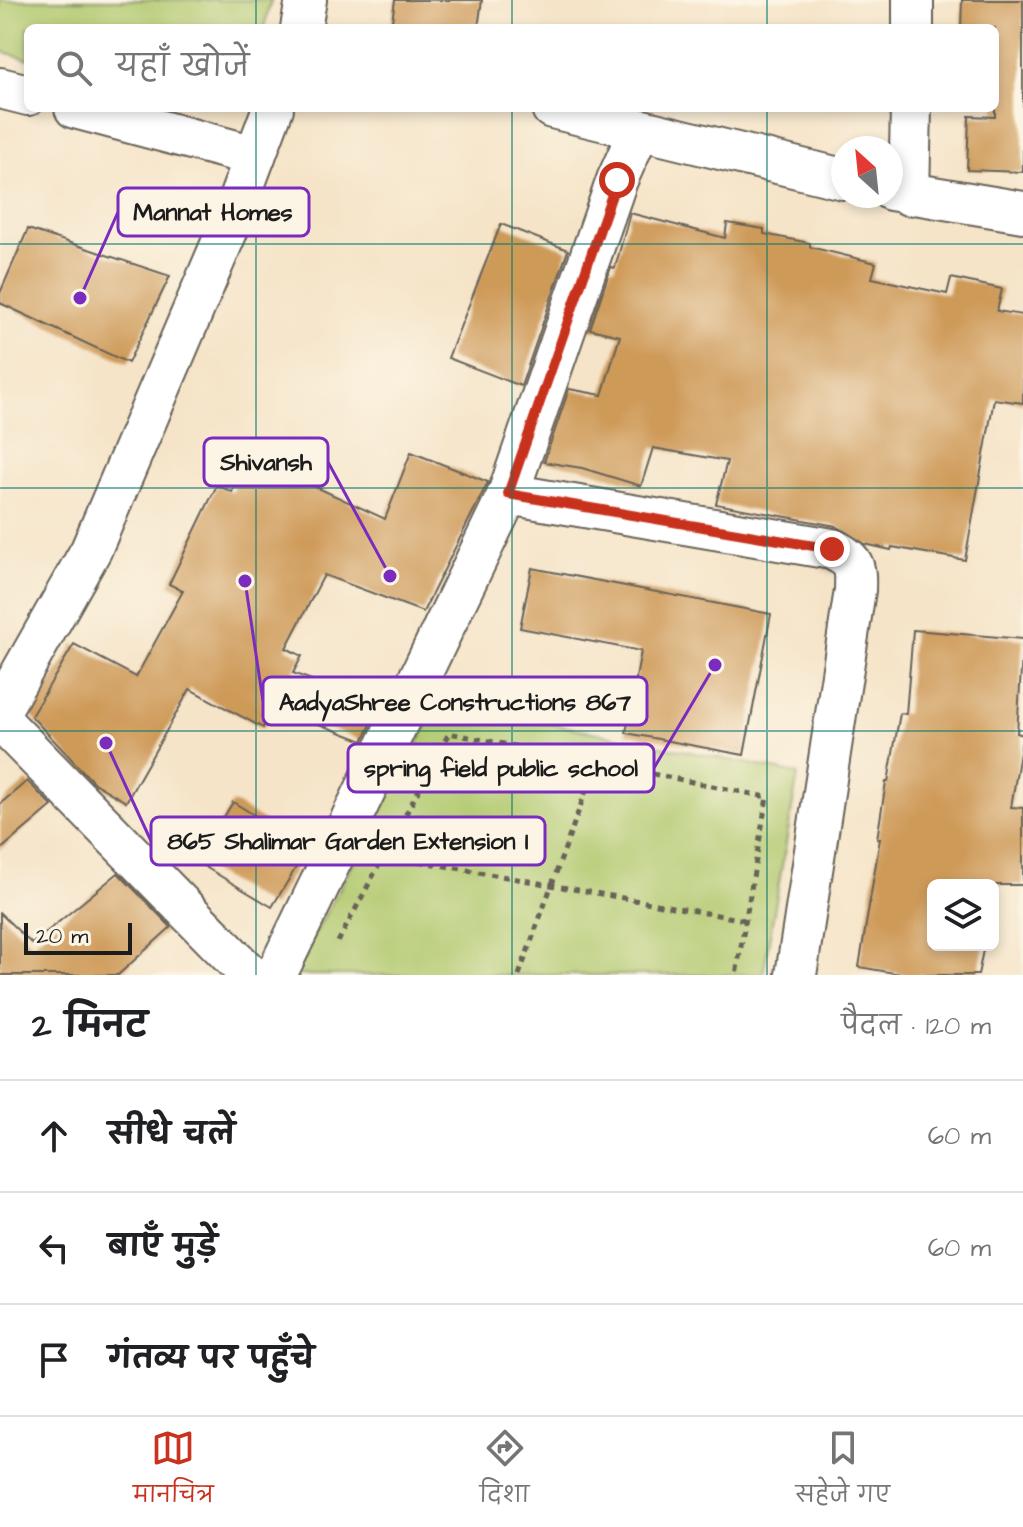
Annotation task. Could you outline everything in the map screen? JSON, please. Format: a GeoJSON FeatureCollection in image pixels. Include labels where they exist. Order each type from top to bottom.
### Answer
{"type":"FeatureCollection","features":[{"type":"Feature","properties":{"kind":"street"},"geometry":{"type":"LineString","coordinates":[[302,24],[306,0]]}},
{"type":"Feature","properties":{"kind":"street"},"geometry":{"type":"LineString","coordinates":[[913,0],[913,24]]}},
{"type":"Feature","properties":{"kind":"street"},"geometry":{"type":"LineString","coordinates":[[0,88],[24,94]]}},
{"type":"Feature","properties":{"kind":"street"},"geometry":{"type":"LineString","coordinates":[[90,112],[255,156]]}},
{"type":"Feature","properties":{"kind":"street"},"geometry":{"type":"LineString","coordinates":[[0,711],[91,550],[227,231],[272,112]]}},
{"type":"Feature","properties":{"kind":"street"},"geometry":{"type":"LineString","coordinates":[[567,112],[831,176]]}},
{"type":"Feature","properties":{"kind":"street"},"geometry":{"type":"LineString","coordinates":[[903,170],[910,112]]}},
{"type":"Feature","properties":{"kind":"street"},"geometry":{"type":"LineString","coordinates":[[276,975],[508,494],[617,180],[639,131]]}},
{"type":"Feature","properties":{"kind":"street"},"geometry":{"type":"LineString","coordinates":[[903,193],[1023,212]]}},
{"type":"Feature","properties":{"kind":"street"},"geometry":{"type":"LineString","coordinates":[[508,494],[832,549],[850,558],[856,571],[855,590],[796,975]]}},
{"type":"Feature","properties":{"kind":"street"},"geometry":{"type":"LineString","coordinates":[[0,720],[250,975]]}},
{"type":"Feature","properties":{"kind":"path"},"geometry":{"type":"LineString","coordinates":[[335,948],[449,733],[767,797],[736,975]]}},
{"type":"Feature","properties":{"kind":"path"},"geometry":{"type":"LineString","coordinates":[[519,975],[596,763]]}},
{"type":"Feature","properties":{"kind":"path"},"geometry":{"type":"LineString","coordinates":[[384,855],[746,921]]}},
{"type":"Feature","properties":{"kind":"green space"},"geometry":{"type":"Polygon","coordinates":[[[0,0],[271,0],[265,24],[24,24],[24,58],[0,51],[0,0]]]}},
{"type":"Feature","properties":{"kind":"green space"},"geometry":{"type":"Polygon","coordinates":[[[440,701],[798,774],[763,975],[293,975],[440,701]]]}},
{"type":"Feature","properties":{"kind":"building"},"geometry":{"type":"Polygon","coordinates":[[[395,0],[482,0],[479,24],[392,24],[395,0]]]}},
{"type":"Feature","properties":{"kind":"building"},"geometry":{"type":"Polygon","coordinates":[[[962,0],[1023,0],[1023,172],[967,170],[969,116],[995,117],[995,112],[999,112],[999,24],[961,24],[962,0]]]}},
{"type":"Feature","properties":{"kind":"building"},"geometry":{"type":"Polygon","coordinates":[[[630,213],[725,238],[727,223],[764,229],[764,234],[810,243],[810,247],[876,263],[872,278],[947,294],[951,278],[1002,289],[997,311],[1023,315],[1023,403],[994,399],[965,560],[892,547],[891,550],[865,544],[836,526],[716,504],[727,461],[653,448],[641,486],[582,468],[544,462],[569,389],[602,395],[620,336],[590,329],[611,267],[615,268],[630,213]]]}},
{"type":"Feature","properties":{"kind":"building"},"geometry":{"type":"Polygon","coordinates":[[[501,224],[568,250],[521,386],[448,358],[501,224]]]}},
{"type":"Feature","properties":{"kind":"building"},"geometry":{"type":"Polygon","coordinates":[[[28,229],[170,276],[128,363],[0,303],[0,293],[28,229]]]}},
{"type":"Feature","properties":{"kind":"building"},"geometry":{"type":"Polygon","coordinates":[[[411,452],[488,482],[423,612],[324,575],[286,648],[302,656],[293,673],[380,706],[363,741],[274,707],[263,728],[190,689],[126,802],[94,783],[31,716],[74,644],[136,677],[183,591],[169,584],[217,485],[232,492],[249,456],[385,519],[411,452]]]}},
{"type":"Feature","properties":{"kind":"building"},"geometry":{"type":"Polygon","coordinates":[[[532,568],[771,614],[744,755],[626,733],[641,651],[520,628],[532,568]]]}},
{"type":"Feature","properties":{"kind":"building"},"geometry":{"type":"Polygon","coordinates":[[[913,630],[1023,639],[1017,733],[1023,735],[1011,807],[1023,808],[1023,885],[999,885],[999,879],[927,879],[927,951],[983,951],[978,975],[906,975],[859,967],[886,782],[900,713],[906,714],[913,630]]]}},
{"type":"Feature","properties":{"kind":"building"},"geometry":{"type":"Polygon","coordinates":[[[27,781],[52,806],[0,850],[0,804],[27,781]]]}},
{"type":"Feature","properties":{"kind":"building"},"geometry":{"type":"Polygon","coordinates":[[[233,802],[308,848],[272,907],[197,862],[233,802]]]}},
{"type":"Feature","properties":{"kind":"building"},"geometry":{"type":"Polygon","coordinates":[[[118,873],[171,927],[118,975],[0,975],[0,913],[32,944],[118,873]]]}},
{"type":"Feature","properties":{"kind":"place","name":"Mannat Homes"},"geometry":{"type":"Point","coordinates":[80,298]}},
{"type":"Feature","properties":{"kind":"place","name":"Shivansh"},"geometry":{"type":"Point","coordinates":[390,576]}},
{"type":"Feature","properties":{"kind":"place","name":"AadyaShree Constructions 867"},"geometry":{"type":"Point","coordinates":[245,581]}},
{"type":"Feature","properties":{"kind":"place","name":"spring field public school"},"geometry":{"type":"Point","coordinates":[715,665]}},
{"type":"Feature","properties":{"kind":"place","name":"865 Shalimar Garden Extension I"},"geometry":{"type":"Point","coordinates":[106,743]}},
{"type":"Feature","properties":{"kind":"route"},"geometry":{"type":"LineString","coordinates":[[617,180],[508,494],[832,549]]}}]}
